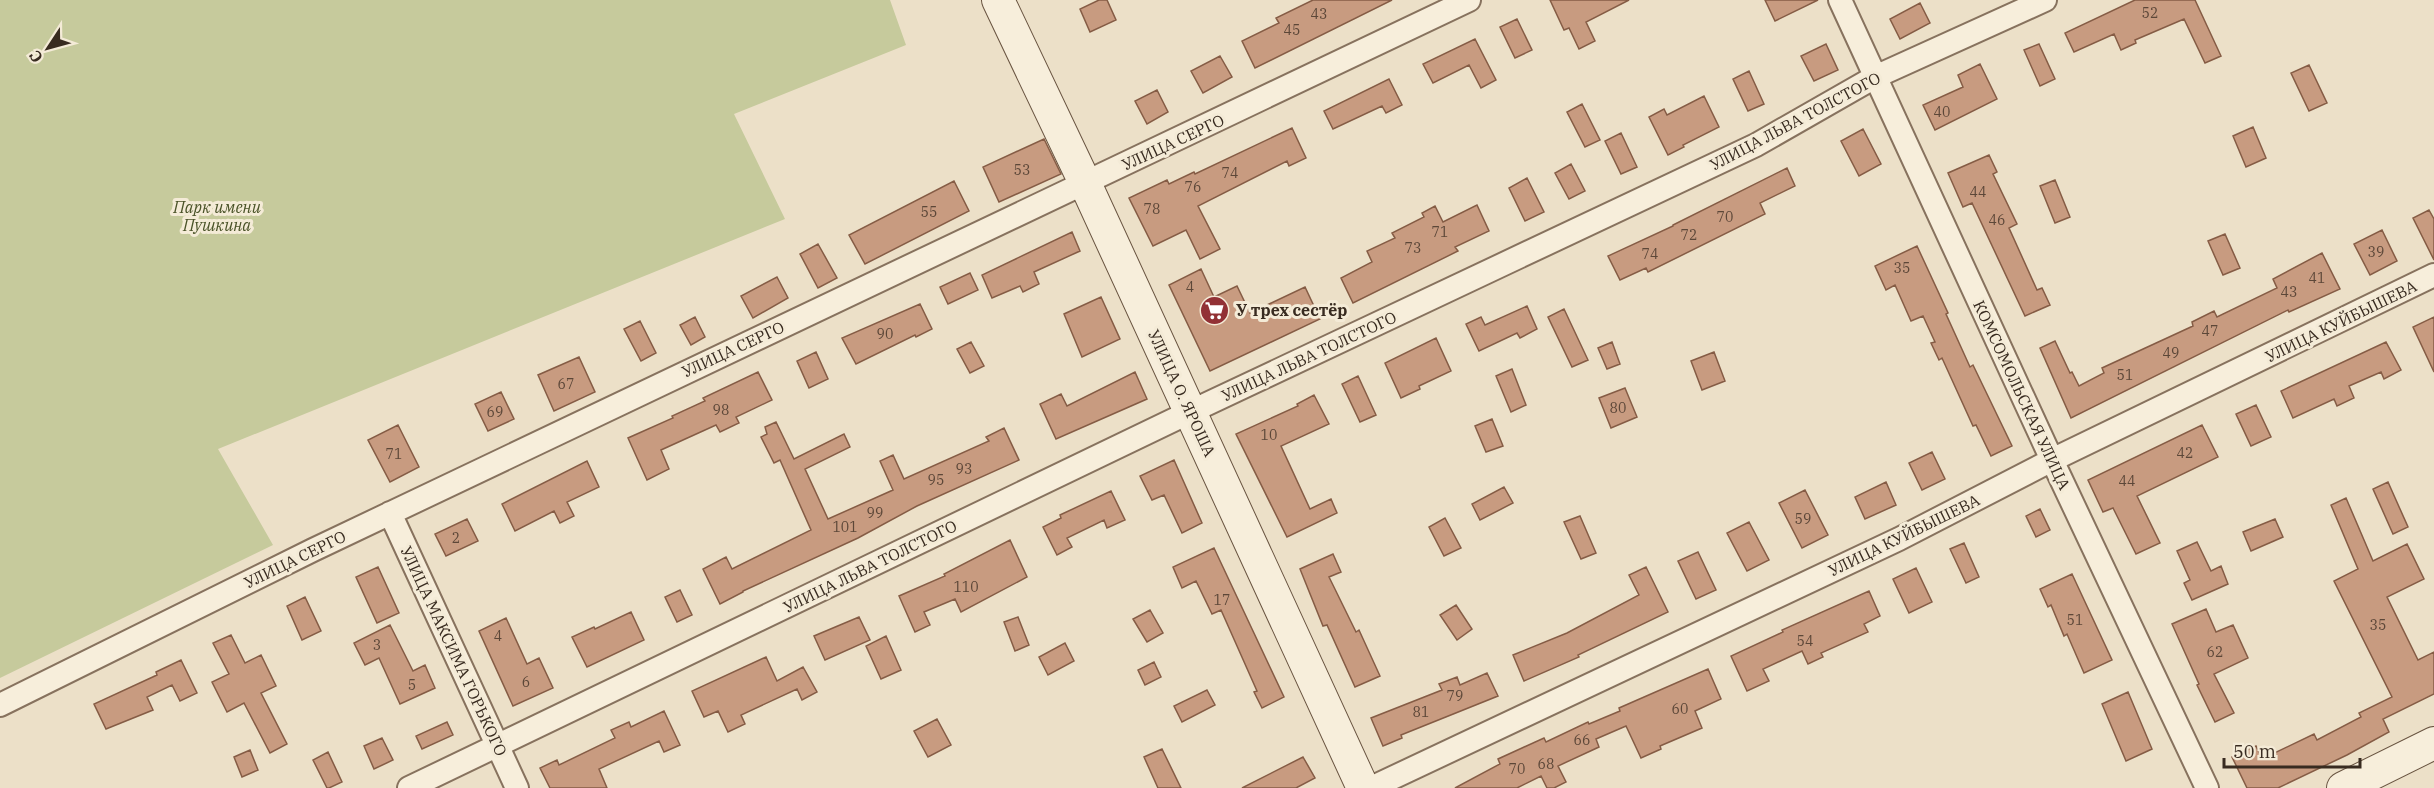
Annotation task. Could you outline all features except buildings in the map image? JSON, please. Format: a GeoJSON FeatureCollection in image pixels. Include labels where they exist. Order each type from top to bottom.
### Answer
{"type":"FeatureCollection","features":[{"type":"Feature","properties":{"kind":"main road","name":"УЛИЦА О. ЯРОША"},"geometry":{"type":"LineString","coordinates":[[998,0],[1085,183],[1363,788]]}},
{"type":"Feature","properties":{"kind":"main road"},"geometry":{"type":"LineString","coordinates":[[2343,788],[2434,743]]}},
{"type":"Feature","properties":{"kind":"street","name":"УЛИЦА СЕРГО"},"geometry":{"type":"LineString","coordinates":[[0,705],[390,513],[1469,0]]}},
{"type":"Feature","properties":{"kind":"street","name":"КОМСОМОЛЬСКАЯ УЛИЦА"},"geometry":{"type":"LineString","coordinates":[[1840,0],[2052,460],[2208,788]]}},
{"type":"Feature","properties":{"kind":"street","name":"УЛИЦА ЛЬВА ТОЛСТОГО"},"geometry":{"type":"LineString","coordinates":[[409,788],[1190,412],[1756,145],[1875,77],[2045,0]]}},
{"type":"Feature","properties":{"kind":"street","name":"УЛИЦА КУЙБЫШЕВА"},"geometry":{"type":"LineString","coordinates":[[1371,788],[1899,539],[2052,460],[2434,275]]}},
{"type":"Feature","properties":{"kind":"street","name":"УЛИЦА МАКСИМА ГОРЬКОГО"},"geometry":{"type":"LineString","coordinates":[[390,513],[517,788]]}},
{"type":"Feature","properties":{"kind":"green space","name":"Парк имени Пушкина"},"geometry":{"type":"Polygon","coordinates":[[[0,0],[890,0],[906,45],[734,114],[785,219],[218,449],[273,545],[0,678],[0,0]]]}},
{"type":"Feature","properties":{"kind":"place","name":"У трех сестёр"},"geometry":{"type":"Point","coordinates":[1215,310]}}]}
